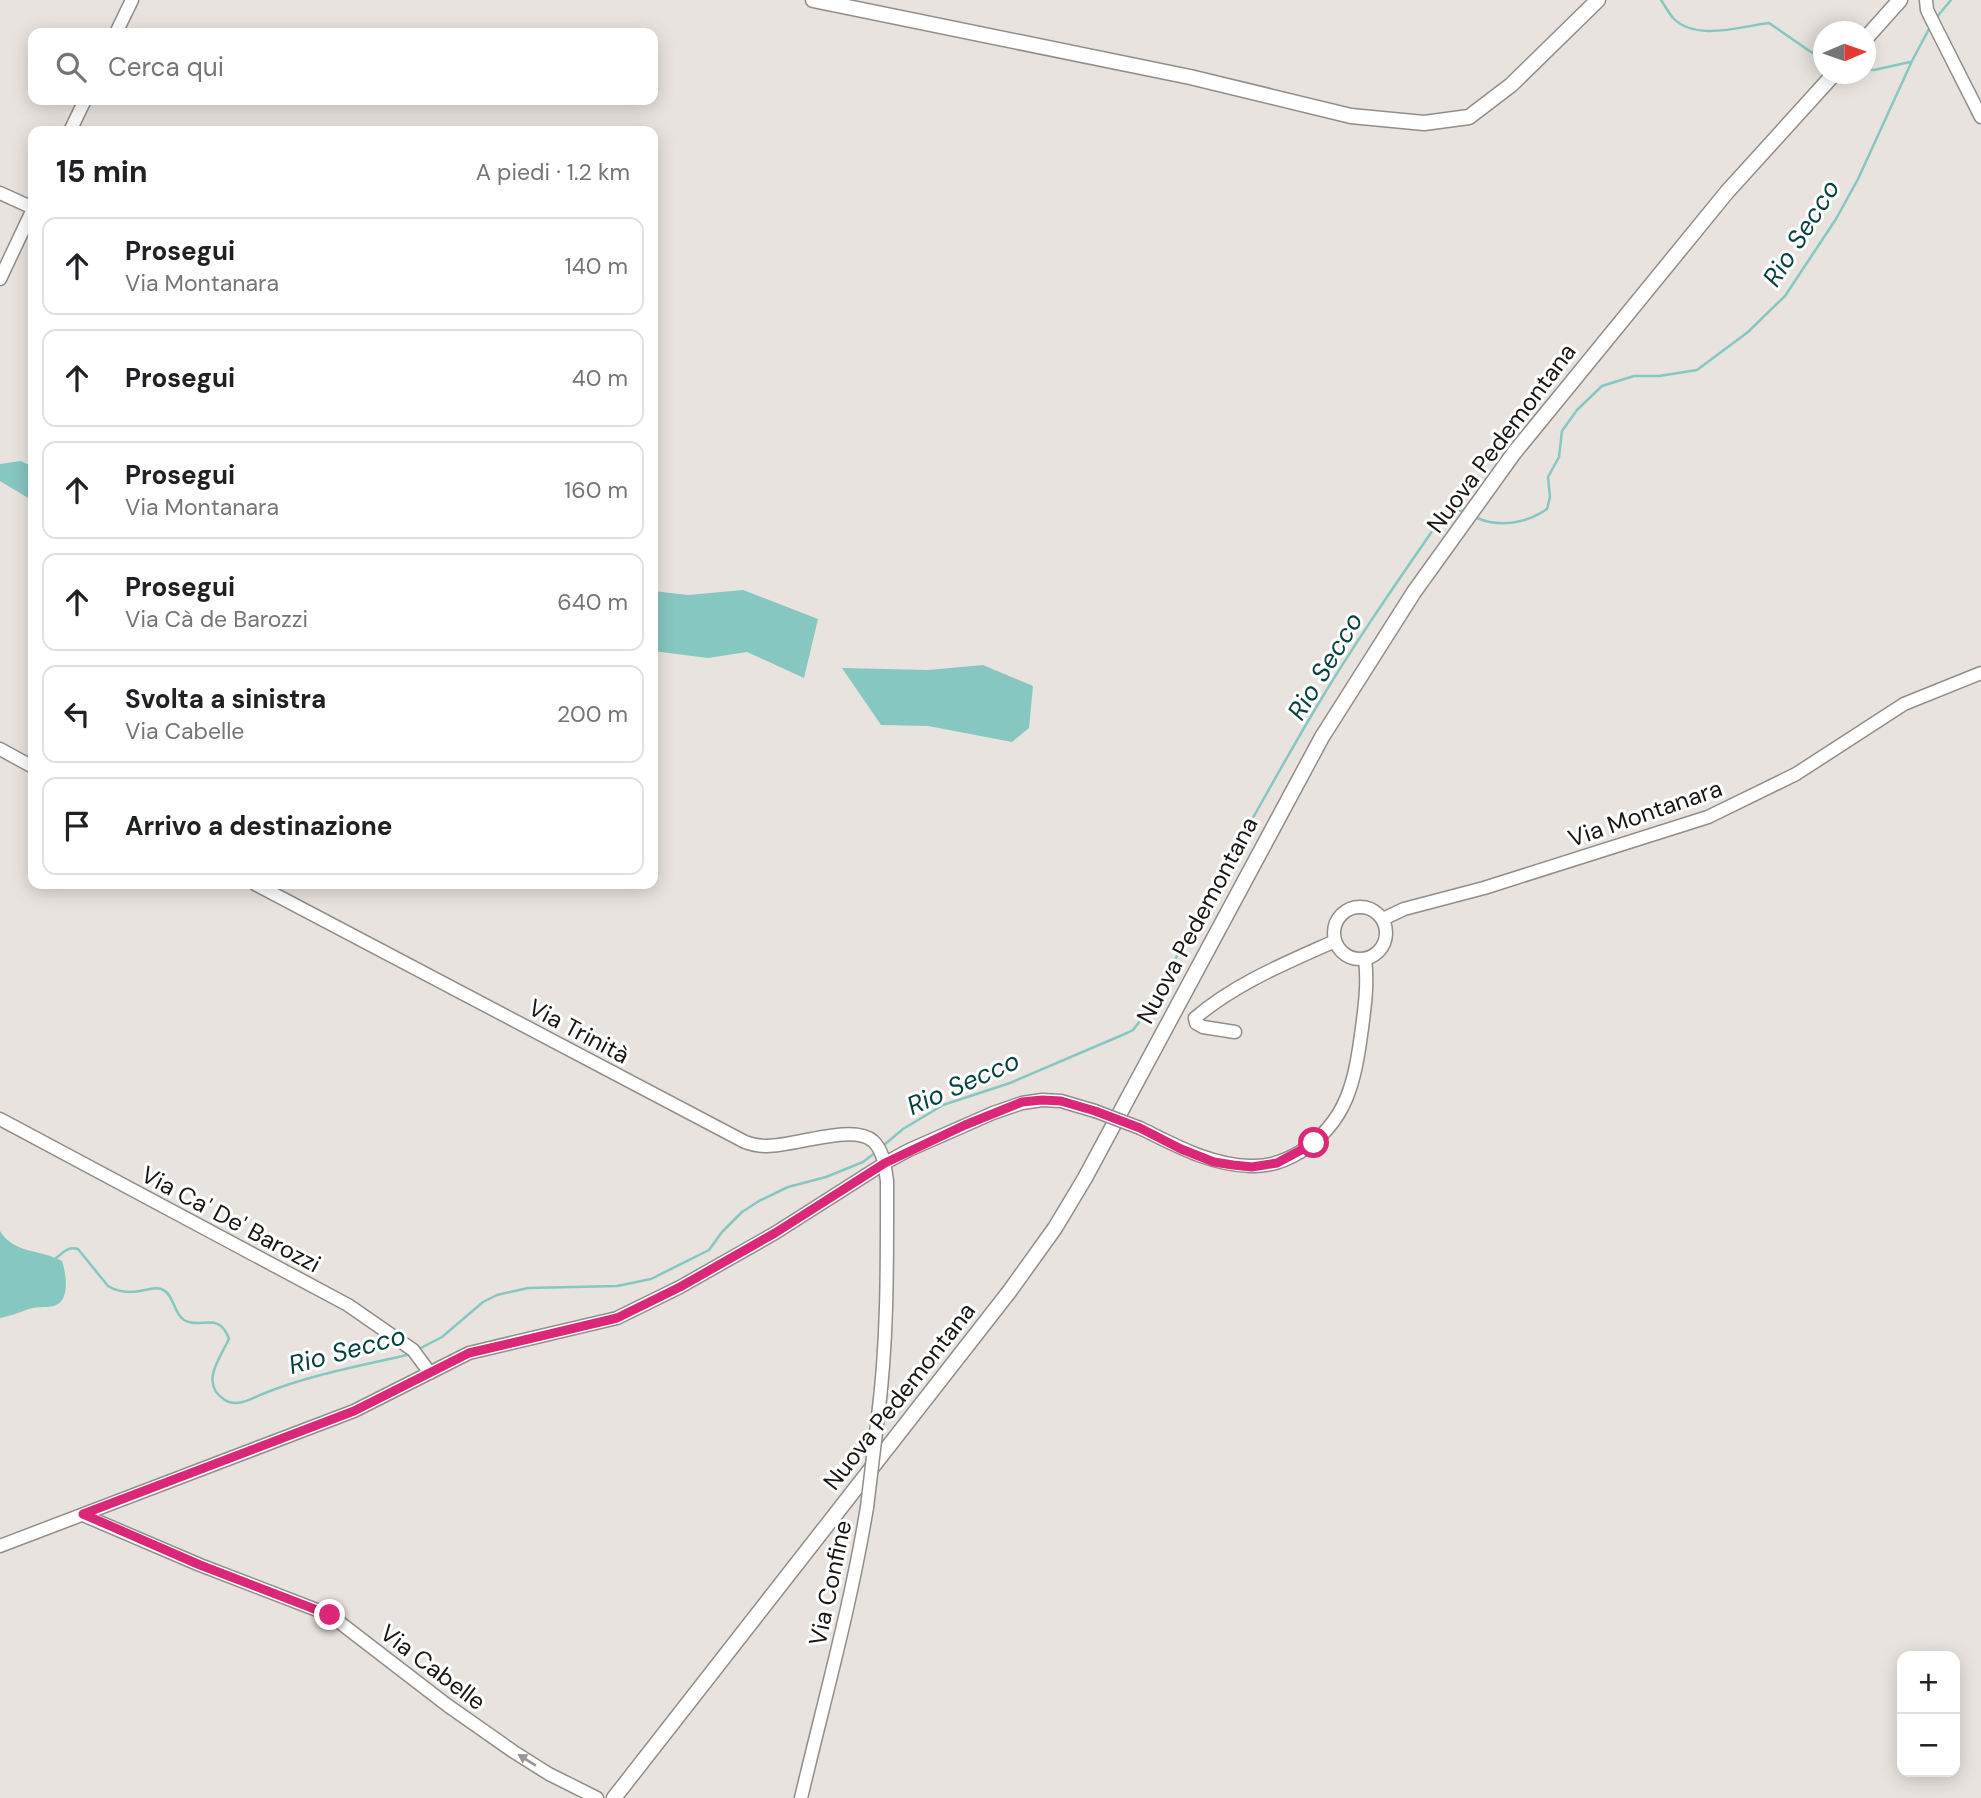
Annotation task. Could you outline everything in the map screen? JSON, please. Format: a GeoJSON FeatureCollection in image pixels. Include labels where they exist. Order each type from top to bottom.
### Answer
{"type":"FeatureCollection","features":[{"type":"Feature","properties":{"kind":"main road"},"geometry":{"type":"LineString","coordinates":[[813,0],[1190,77],[1351,116],[1424,123],[1469,117],[1511,85],[1598,0]]}},
{"type":"Feature","properties":{"kind":"main road"},"geometry":{"type":"LineString","coordinates":[[1876,27],[1900,0]]}},
{"type":"Feature","properties":{"kind":"main road","name":"Nuova Pedemontana"},"geometry":{"type":"LineString","coordinates":[[614,1798],[1001,1302],[1055,1228],[1091,1166],[1321,737],[1414,592],[1514,453],[1727,192],[1825,84]]}},
{"type":"Feature","properties":{"kind":"street"},"geometry":{"type":"LineString","coordinates":[[118,28],[132,0]]}},
{"type":"Feature","properties":{"kind":"street"},"geometry":{"type":"LineString","coordinates":[[1926,0],[1927,10],[1981,117]]}},
{"type":"Feature","properties":{"kind":"street"},"geometry":{"type":"LineString","coordinates":[[72,126],[83,105]]}},
{"type":"Feature","properties":{"kind":"street"},"geometry":{"type":"LineString","coordinates":[[0,193],[28,207]]}},
{"type":"Feature","properties":{"kind":"street"},"geometry":{"type":"LineString","coordinates":[[0,279],[28,220]]}},
{"type":"Feature","properties":{"kind":"street","name":"Via Montanara"},"geometry":{"type":"LineString","coordinates":[[1383,919],[1404,909],[1483,888],[1708,817],[1796,774],[1904,704],[1981,673]]}},
{"type":"Feature","properties":{"kind":"street"},"geometry":{"type":"LineString","coordinates":[[0,749],[28,764]]}},
{"type":"Feature","properties":{"kind":"street","name":"Via Trinità"},"geometry":{"type":"LineString","coordinates":[[264,889],[745,1143],[769,1147],[846,1134],[860,1135],[873,1141],[884,1161]]}},
{"type":"Feature","properties":{"kind":"street"},"geometry":{"type":"LineString","coordinates":[[1353,907],[1370,908],[1383,919],[1386,927],[1384,944],[1380,951],[1365,959],[1355,959],[1346,956],[1339,949],[1334,932],[1339,916],[1353,907]]}},
{"type":"Feature","properties":{"kind":"street"},"geometry":{"type":"LineString","coordinates":[[1235,1032],[1203,1027],[1196,1023],[1195,1018],[1267,970],[1335,941]]}},
{"type":"Feature","properties":{"kind":"street"},"geometry":{"type":"LineString","coordinates":[[0,1546],[354,1411],[469,1353],[617,1318],[680,1287],[775,1233],[884,1161],[1022,1102],[1061,1101],[1095,1111],[1140,1128],[1214,1162],[1252,1167],[1277,1163],[1314,1143],[1342,1110],[1353,1082],[1366,996],[1365,959]]}},
{"type":"Feature","properties":{"kind":"street","name":"Via Ca' De' Barozzi"},"geometry":{"type":"LineString","coordinates":[[0,1119],[348,1305],[416,1354],[430,1373]]}},
{"type":"Feature","properties":{"kind":"street","name":"Via Confine"},"geometry":{"type":"LineString","coordinates":[[801,1798],[841,1641],[858,1566],[867,1507],[884,1367],[887,1181],[884,1161]]}},
{"type":"Feature","properties":{"kind":"street","name":"Via Cabelle"},"geometry":{"type":"LineString","coordinates":[[83,1514],[200,1565],[330,1615],[447,1705],[514,1752],[549,1774],[592,1795]]}},
{"type":"Feature","properties":{"kind":"water"},"geometry":{"type":"Polygon","coordinates":[[[21,461],[28,464],[28,498],[0,481],[0,464],[21,461]]]}},
{"type":"Feature","properties":{"kind":"water"},"geometry":{"type":"Polygon","coordinates":[[[743,590],[818,619],[804,678],[747,652],[708,658],[658,652],[658,592],[688,595],[743,590]]]}},
{"type":"Feature","properties":{"kind":"water"},"geometry":{"type":"Polygon","coordinates":[[[983,665],[1033,686],[1029,728],[1012,742],[928,726],[881,725],[842,668],[928,670],[983,665]]]}},
{"type":"Feature","properties":{"kind":"water"},"geometry":{"type":"Polygon","coordinates":[[[0,1231],[12,1244],[62,1261],[66,1286],[63,1299],[59,1303],[0,1318],[0,1231]]]}},
{"type":"Feature","properties":{"kind":"waterway"},"geometry":{"type":"LineString","coordinates":[[1661,0],[1673,18],[1694,29],[1720,31],[1769,23],[1813,53]]}},
{"type":"Feature","properties":{"kind":"waterway","name":"Rio Secco"},"geometry":{"type":"LineString","coordinates":[[1936,18],[1951,0]]}},
{"type":"Feature","properties":{"kind":"waterway","name":"Rio Secco"},"geometry":{"type":"LineString","coordinates":[[1477,518],[1495,523],[1522,521],[1547,509],[1550,497],[1548,477],[1559,457],[1562,431],[1577,410],[1602,386],[1634,376],[1659,376],[1697,370],[1748,332],[1785,296],[1836,219],[1858,179],[1930,27]]}},
{"type":"Feature","properties":{"kind":"waterway"},"geometry":{"type":"LineString","coordinates":[[1876,70],[1910,62]]}},
{"type":"Feature","properties":{"kind":"waterway","name":"Rio Secco"},"geometry":{"type":"LineString","coordinates":[[884,1145],[903,1129],[943,1105],[1010,1083],[1133,1030],[1146,1013],[1273,782],[1348,656],[1446,511],[1462,511]]}},
{"type":"Feature","properties":{"kind":"waterway","name":"Rio Secco"},"geometry":{"type":"LineString","coordinates":[[419,1349],[442,1337],[483,1302],[497,1295],[528,1288],[617,1286],[651,1279],[709,1250],[742,1212],[759,1201],[788,1187],[826,1177],[863,1162],[876,1152]]}},
{"type":"Feature","properties":{"kind":"waterway","name":"Rio Secco"},"geometry":{"type":"LineString","coordinates":[[56,1258],[68,1249],[78,1249],[108,1286],[130,1292],[161,1289],[169,1295],[184,1320],[220,1325],[229,1339],[212,1379],[217,1394],[229,1402],[243,1402],[316,1376],[411,1354]]}},
{"type":"Feature","properties":{"kind":"route"},"geometry":{"type":"LineString","coordinates":[[330,1615],[200,1565],[83,1514],[354,1411],[469,1353],[617,1318],[680,1287],[775,1233],[909,1150],[1022,1102],[1061,1101],[1095,1111],[1140,1128],[1214,1162],[1233,1165],[1252,1167],[1277,1163],[1314,1143]]}}]}
